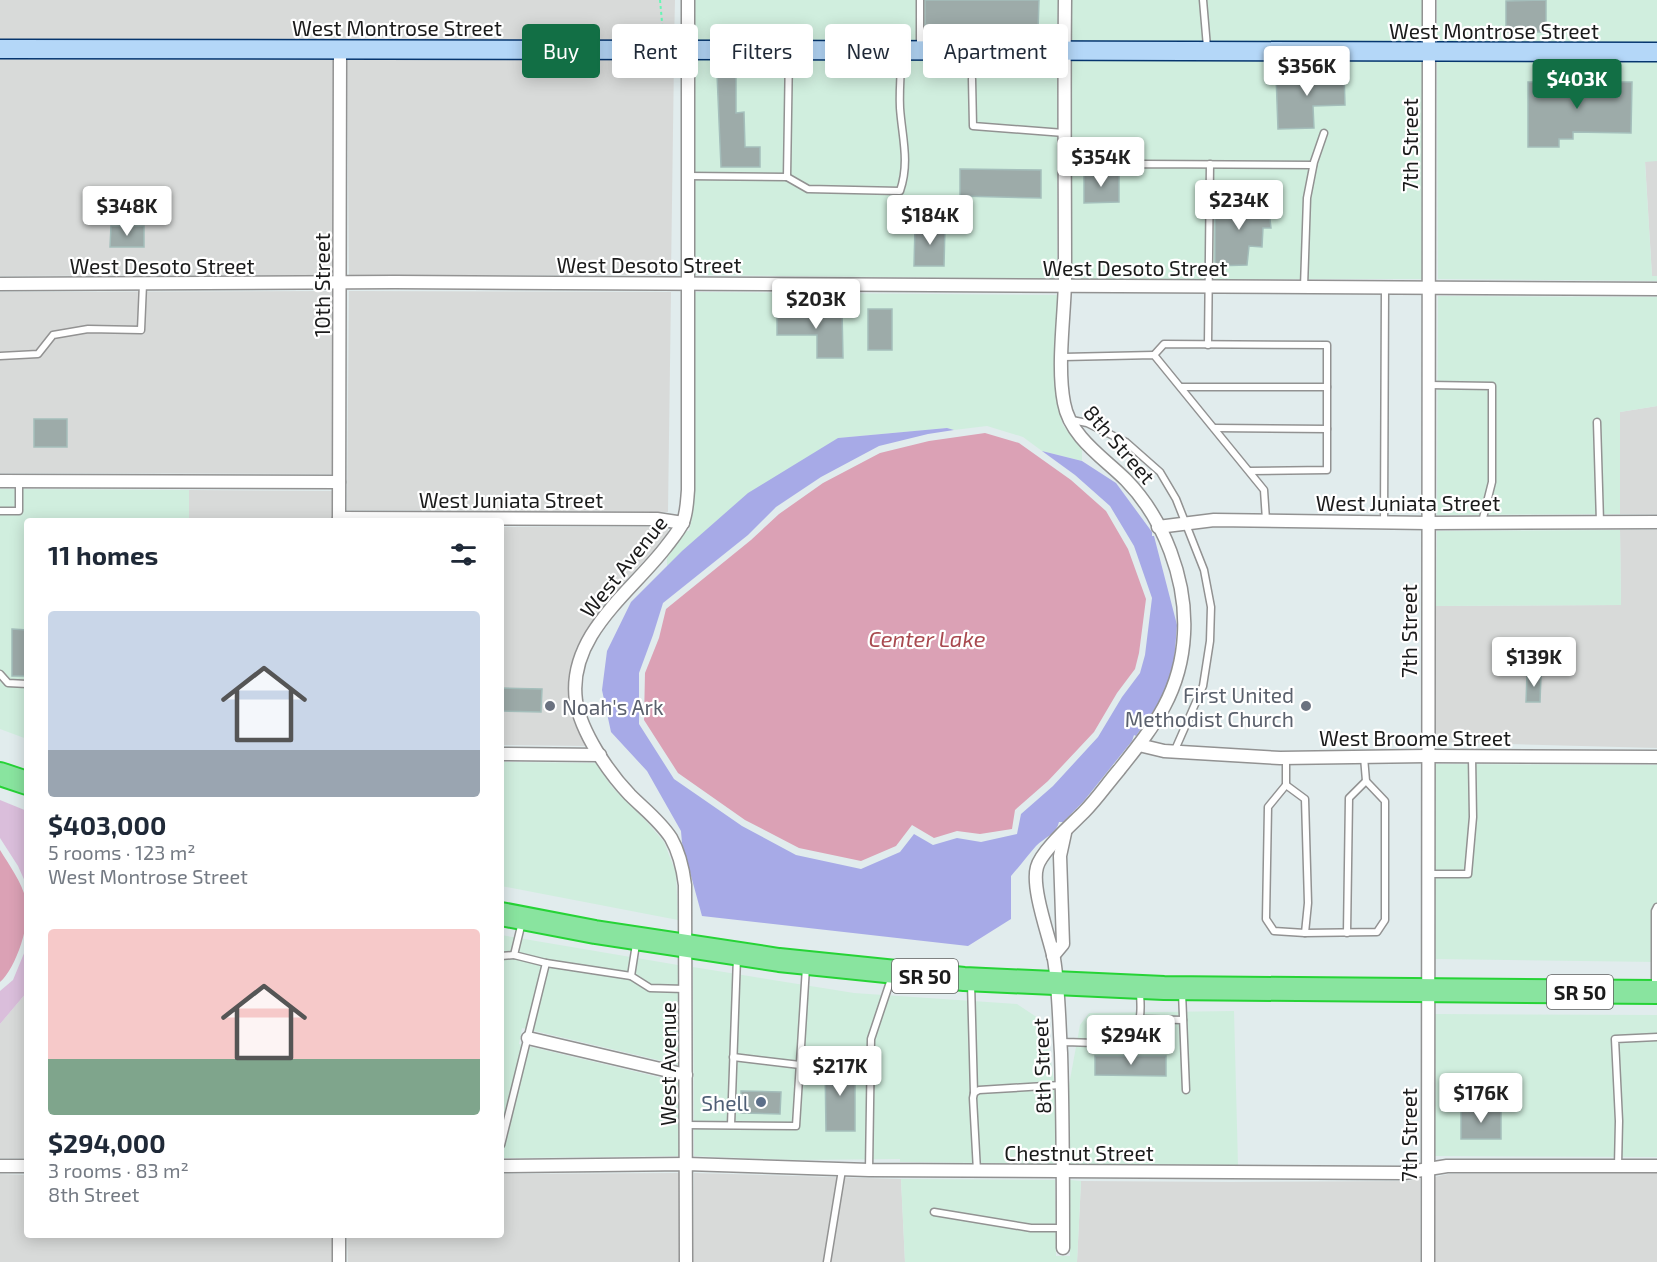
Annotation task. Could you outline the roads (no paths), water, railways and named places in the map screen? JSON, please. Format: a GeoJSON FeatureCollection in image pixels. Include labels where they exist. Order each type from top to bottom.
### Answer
{"type":"FeatureCollection","features":[{"type":"Feature","properties":{"kind":"highway"},"geometry":{"type":"LineString","coordinates":[[0,774],[24,782]]}},
{"type":"Feature","properties":{"kind":"highway","name":"SR 50"},"geometry":{"type":"LineString","coordinates":[[512,916],[737,954],[971,980],[1182,989],[1656,992]]}},
{"type":"Feature","properties":{"kind":"street","name":"West Avenue"},"geometry":{"type":"LineString","coordinates":[[688,0],[688,24]]}},
{"type":"Feature","properties":{"kind":"street","name":"8th Street"},"geometry":{"type":"LineString","coordinates":[[1065,0],[1065,24]]}},
{"type":"Feature","properties":{"kind":"street","name":"7th Street"},"geometry":{"type":"LineString","coordinates":[[1428,1262],[1429,0]]}},
{"type":"Feature","properties":{"kind":"street","name":"West Montrose Street"},"geometry":{"type":"LineString","coordinates":[[0,49],[612,51]]}},
{"type":"Feature","properties":{"kind":"street","name":"West Montrose Street"},"geometry":{"type":"LineString","coordinates":[[911,49],[921,49]]}},
{"type":"Feature","properties":{"kind":"street","name":"10th Street"},"geometry":{"type":"LineString","coordinates":[[339,518],[340,50]]}},
{"type":"Feature","properties":{"kind":"street","name":"West Montrose Street"},"geometry":{"type":"LineString","coordinates":[[1068,50],[1657,52]]}},
{"type":"Feature","properties":{"kind":"street","name":"West Avenue"},"geometry":{"type":"LineString","coordinates":[[686,1262],[685,885],[677,850],[670,837],[617,781],[580,718],[575,684],[583,651],[592,634],[609,610],[658,557],[683,523],[688,490],[688,78]]}},
{"type":"Feature","properties":{"kind":"street","name":"8th Street"},"geometry":{"type":"LineString","coordinates":[[1063,1248],[1062,1085],[1058,984],[1036,888],[1036,870],[1041,858],[1088,808],[1139,745],[1164,709],[1173,691],[1181,663],[1184,634],[1181,587],[1173,560],[1158,527],[1147,506],[1130,484],[1092,449],[1069,420],[1064,403],[1064,78]]}},
{"type":"Feature","properties":{"kind":"street","name":"West Desoto Street"},"geometry":{"type":"LineString","coordinates":[[0,284],[687,284],[1657,289]]}},
{"type":"Feature","properties":{"kind":"street"},"geometry":{"type":"LineString","coordinates":[[0,481],[339,482]]}},
{"type":"Feature","properties":{"kind":"street","name":"West Juniata Street"},"geometry":{"type":"LineString","coordinates":[[504,519],[657,519],[683,523]]}},
{"type":"Feature","properties":{"kind":"street","name":"West Juniata Street"},"geometry":{"type":"LineString","coordinates":[[1158,527],[1214,520],[1384,523],[1657,522]]}},
{"type":"Feature","properties":{"kind":"street","name":"West Broome Street"},"geometry":{"type":"LineString","coordinates":[[1139,745],[1174,752],[1286,758],[1657,757]]}},
{"type":"Feature","properties":{"kind":"street"},"geometry":{"type":"LineString","coordinates":[[504,754],[600,754]]}},
{"type":"Feature","properties":{"kind":"street","name":"8th Street"},"geometry":{"type":"LineString","coordinates":[[1053,956],[1063,944],[1060,856],[1065,832]]}},
{"type":"Feature","properties":{"kind":"street"},"geometry":{"type":"LineString","coordinates":[[528,1038],[686,1076]]}},
{"type":"Feature","properties":{"kind":"street","name":"Chestnut Street"},"geometry":{"type":"LineString","coordinates":[[504,1166],[687,1164],[842,1170],[1404,1173],[1447,1166],[1657,1166]]}},
{"type":"Feature","properties":{"kind":"street"},"geometry":{"type":"LineString","coordinates":[[0,1166],[24,1166]]}},
{"type":"Feature","properties":{"kind":"street"},"geometry":{"type":"LineString","coordinates":[[339,1238],[339,1262]]}},
{"type":"Feature","properties":{"kind":"lane"},"geometry":{"type":"LineString","coordinates":[[920,0],[921,49]]}},
{"type":"Feature","properties":{"kind":"lane"},"geometry":{"type":"LineString","coordinates":[[1203,0],[1207,51]]}},
{"type":"Feature","properties":{"kind":"lane"},"geometry":{"type":"LineString","coordinates":[[787,177],[789,78]]}},
{"type":"Feature","properties":{"kind":"lane"},"geometry":{"type":"LineString","coordinates":[[687,176],[787,177],[808,189],[900,192],[905,176],[906,150],[900,108],[901,78]]}},
{"type":"Feature","properties":{"kind":"lane"},"geometry":{"type":"LineString","coordinates":[[972,79],[973,126],[1065,133]]}},
{"type":"Feature","properties":{"kind":"lane"},"geometry":{"type":"LineString","coordinates":[[1304,287],[1307,198],[1313,165],[1324,133]]}},
{"type":"Feature","properties":{"kind":"lane"},"geometry":{"type":"LineString","coordinates":[[1208,345],[1210,164]]}},
{"type":"Feature","properties":{"kind":"lane"},"geometry":{"type":"LineString","coordinates":[[1065,166],[1313,165]]}},
{"type":"Feature","properties":{"kind":"lane"},"geometry":{"type":"LineString","coordinates":[[0,356],[38,354],[52,335],[88,329],[141,330],[143,284]]}},
{"type":"Feature","properties":{"kind":"lane"},"geometry":{"type":"LineString","coordinates":[[1384,523],[1385,287]]}},
{"type":"Feature","properties":{"kind":"lane"},"geometry":{"type":"LineString","coordinates":[[1063,357],[1154,355],[1164,344],[1327,345],[1327,470],[1250,471]]}},
{"type":"Feature","properties":{"kind":"lane"},"geometry":{"type":"LineString","coordinates":[[1154,355],[1264,490],[1266,521]]}},
{"type":"Feature","properties":{"kind":"lane"},"geometry":{"type":"LineString","coordinates":[[1428,385],[1492,386],[1492,482],[1482,522]]}},
{"type":"Feature","properties":{"kind":"lane"},"geometry":{"type":"LineString","coordinates":[[1181,387],[1327,387]]}},
{"type":"Feature","properties":{"kind":"lane"},"geometry":{"type":"LineString","coordinates":[[1069,420],[1088,423],[1126,442],[1160,472],[1176,499],[1204,570],[1211,607],[1210,641],[1203,686],[1174,752]]}},
{"type":"Feature","properties":{"kind":"lane"},"geometry":{"type":"LineString","coordinates":[[1597,422],[1600,522]]}},
{"type":"Feature","properties":{"kind":"lane"},"geometry":{"type":"LineString","coordinates":[[1214,428],[1327,429]]}},
{"type":"Feature","properties":{"kind":"lane"},"geometry":{"type":"LineString","coordinates":[[0,511],[19,511],[19,481]]}},
{"type":"Feature","properties":{"kind":"lane"},"geometry":{"type":"LineString","coordinates":[[0,674],[8,683],[24,684]]}},
{"type":"Feature","properties":{"kind":"lane"},"geometry":{"type":"LineString","coordinates":[[1427,874],[1468,873],[1473,817],[1472,756]]}},
{"type":"Feature","properties":{"kind":"lane"},"geometry":{"type":"LineString","coordinates":[[1286,758],[1286,785],[1268,807],[1266,919],[1274,931],[1347,933],[1377,932],[1385,920],[1385,801],[1366,781],[1364,757]]}},
{"type":"Feature","properties":{"kind":"lane"},"geometry":{"type":"LineString","coordinates":[[1347,933],[1349,798],[1366,781]]}},
{"type":"Feature","properties":{"kind":"lane"},"geometry":{"type":"LineString","coordinates":[[1286,785],[1305,799],[1308,903],[1305,933]]}},
{"type":"Feature","properties":{"kind":"lane"},"geometry":{"type":"LineString","coordinates":[[1656,992],[1654,911],[1657,907]]}},
{"type":"Feature","properties":{"kind":"lane"},"geometry":{"type":"LineString","coordinates":[[512,916],[513,955]]}},
{"type":"Feature","properties":{"kind":"lane"},"geometry":{"type":"LineString","coordinates":[[631,976],[636,938]]}},
{"type":"Feature","properties":{"kind":"lane"},"geometry":{"type":"LineString","coordinates":[[731,1125],[737,954]]}},
{"type":"Feature","properties":{"kind":"lane"},"geometry":{"type":"LineString","coordinates":[[504,956],[513,955],[546,963],[631,976],[650,988],[686,989]]}},
{"type":"Feature","properties":{"kind":"lane"},"geometry":{"type":"LineString","coordinates":[[504,1133],[546,963]]}},
{"type":"Feature","properties":{"kind":"lane"},"geometry":{"type":"LineString","coordinates":[[686,1125],[796,1126],[807,963]]}},
{"type":"Feature","properties":{"kind":"lane"},"geometry":{"type":"LineString","coordinates":[[869,1170],[871,1039],[893,973]]}},
{"type":"Feature","properties":{"kind":"lane"},"geometry":{"type":"LineString","coordinates":[[971,980],[976,1171]]}},
{"type":"Feature","properties":{"kind":"lane"},"geometry":{"type":"LineString","coordinates":[[1060,1042],[1100,1042],[1130,1034],[1140,1019],[1140,988]]}},
{"type":"Feature","properties":{"kind":"lane"},"geometry":{"type":"LineString","coordinates":[[1182,989],[1186,1090]]}},
{"type":"Feature","properties":{"kind":"lane"},"geometry":{"type":"LineString","coordinates":[[1140,1019],[1183,1020]]}},
{"type":"Feature","properties":{"kind":"lane"},"geometry":{"type":"LineString","coordinates":[[1618,1166],[1619,1121],[1615,1039],[1657,1037]]}},
{"type":"Feature","properties":{"kind":"lane"},"geometry":{"type":"LineString","coordinates":[[733,1057],[800,1065]]}},
{"type":"Feature","properties":{"kind":"lane"},"geometry":{"type":"LineString","coordinates":[[974,1093],[979,1090],[1062,1085]]}},
{"type":"Feature","properties":{"kind":"lane"},"geometry":{"type":"LineString","coordinates":[[827,1262],[842,1170]]}},
{"type":"Feature","properties":{"kind":"lane"},"geometry":{"type":"LineString","coordinates":[[934,1212],[1031,1228],[1063,1228]]}},
{"type":"Feature","properties":{"kind":"water","name":"Center Lake"},"geometry":{"type":"Polygon","coordinates":[[[985,433],[1019,443],[1071,480],[1106,511],[1128,549],[1146,599],[1135,669],[1117,693],[1094,732],[1048,781],[1015,810],[1012,829],[980,834],[957,831],[934,838],[912,825],[896,846],[861,861],[799,848],[745,820],[678,773],[644,720],[645,673],[659,638],[666,609],[751,540],[779,514],[823,483],[880,453],[929,441],[985,433]]]}},
{"type":"Feature","properties":{"kind":"water"},"geometry":{"type":"Polygon","coordinates":[[[0,850],[24,894],[24,934],[12,967],[0,982],[0,850]]]}},
{"type":"Feature","properties":{"kind":"place","name":"Noah's Ark"},"geometry":{"type":"Point","coordinates":[550,706]}},
{"type":"Feature","properties":{"kind":"place","name":"First United Methodist Church"},"geometry":{"type":"Point","coordinates":[1306,706]}},
{"type":"Feature","properties":{"kind":"place","name":"Shell"},"geometry":{"type":"Point","coordinates":[761,1102]}}]}
